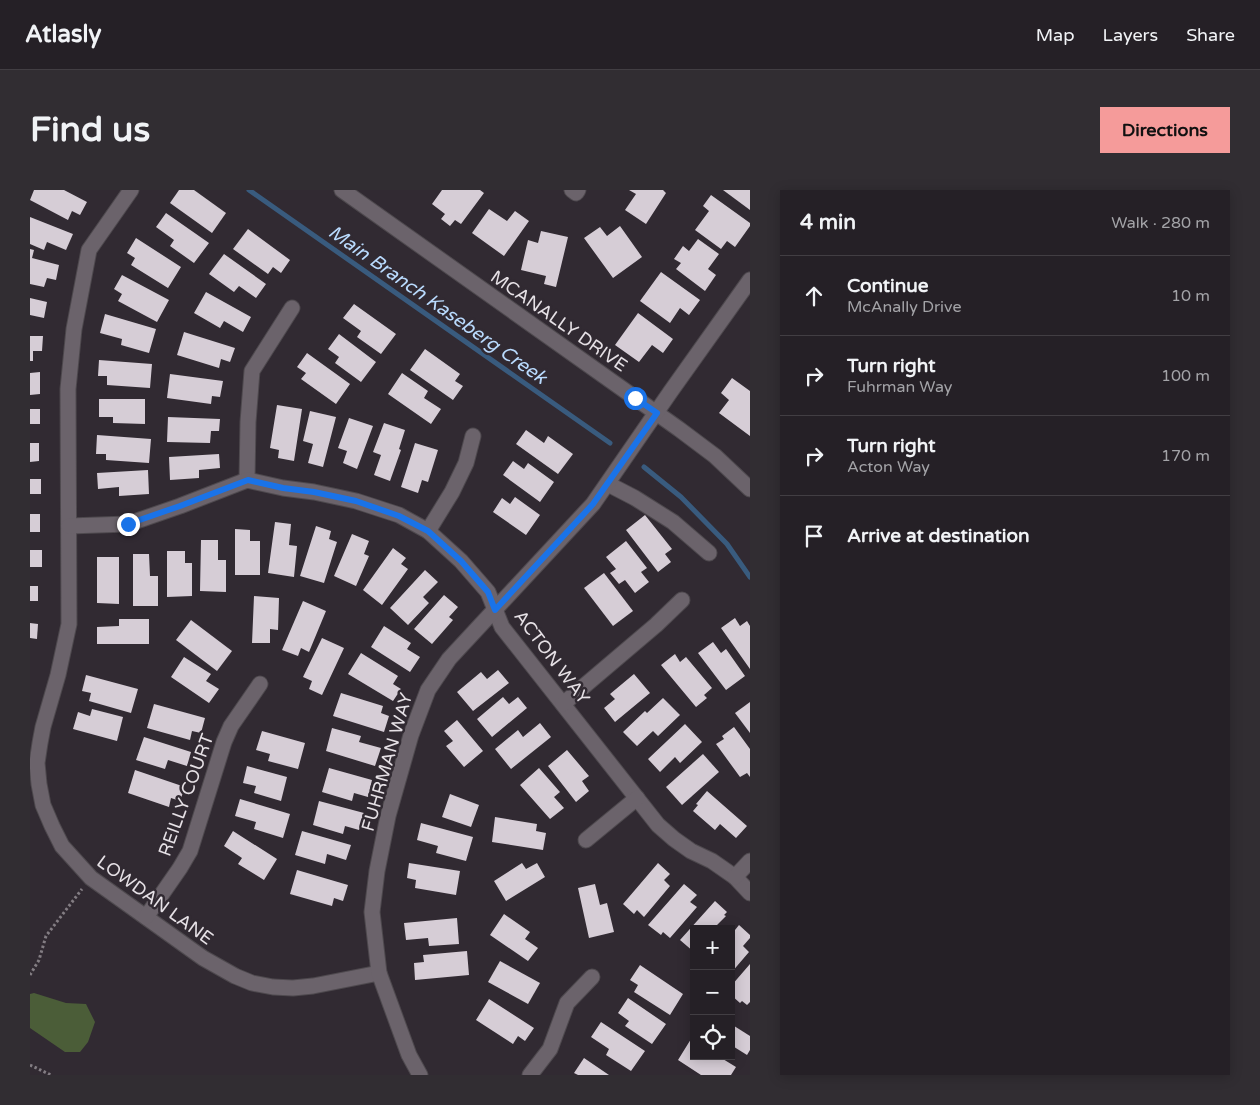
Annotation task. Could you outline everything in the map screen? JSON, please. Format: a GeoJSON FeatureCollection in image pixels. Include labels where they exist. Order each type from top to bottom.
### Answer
{"type":"FeatureCollection","features":[{"type":"Feature","properties":{"kind":"street","name":"LOWDAN LANE"},"geometry":{"type":"LineString","coordinates":[[131,190],[89,250],[74,329],[68,389],[69,624],[58,675],[42,727],[38,763],[39,784],[44,805],[62,846],[91,878],[218,968],[252,982],[273,987],[293,988],[379,973]]}},
{"type":"Feature","properties":{"kind":"street","name":"MCANALLY DRIVE"},"geometry":{"type":"LineString","coordinates":[[342,190],[657,413],[715,456],[750,489]]}},
{"type":"Feature","properties":{"kind":"street"},"geometry":{"type":"LineString","coordinates":[[572,190],[576,193],[578,190]]}},
{"type":"Feature","properties":{"kind":"street","name":"FUHRMAN WAY"},"geometry":{"type":"LineString","coordinates":[[420,1075],[409,1055],[379,973],[372,912],[377,871],[388,816],[420,706],[435,678],[449,659],[580,520],[608,484],[750,280]]}},
{"type":"Feature","properties":{"kind":"street"},"geometry":{"type":"LineString","coordinates":[[69,526],[128,524],[248,480],[248,422],[252,371],[292,308]]}},
{"type":"Feature","properties":{"kind":"street"},"geometry":{"type":"LineString","coordinates":[[428,531],[452,492],[466,463],[473,436]]}},
{"type":"Feature","properties":{"kind":"street","name":"ACTON WAY"},"geometry":{"type":"LineString","coordinates":[[248,480],[356,501],[399,516],[428,531],[461,561],[488,592],[502,627],[658,825],[691,851],[712,861],[735,877],[750,892]]}},
{"type":"Feature","properties":{"kind":"street"},"geometry":{"type":"LineString","coordinates":[[608,484],[636,498],[673,522],[709,553]]}},
{"type":"Feature","properties":{"kind":"street"},"geometry":{"type":"LineString","coordinates":[[563,704],[656,625],[682,600]]}},
{"type":"Feature","properties":{"kind":"street","name":"REILLY COURT"},"geometry":{"type":"LineString","coordinates":[[146,917],[190,851],[224,742],[231,726],[260,684]]}},
{"type":"Feature","properties":{"kind":"street"},"geometry":{"type":"LineString","coordinates":[[586,840],[637,798]]}},
{"type":"Feature","properties":{"kind":"street"},"geometry":{"type":"LineString","coordinates":[[735,877],[750,861]]}},
{"type":"Feature","properties":{"kind":"street"},"geometry":{"type":"LineString","coordinates":[[530,1075],[550,1049],[567,1002],[592,977]]}},
{"type":"Feature","properties":{"kind":"path"},"geometry":{"type":"LineString","coordinates":[[30,975],[39,960],[46,936],[91,878]]}},
{"type":"Feature","properties":{"kind":"path"},"geometry":{"type":"LineString","coordinates":[[30,1065],[51,1075]]}},
{"type":"Feature","properties":{"kind":"green space"},"geometry":{"type":"Polygon","coordinates":[[[34,993],[66,1003],[86,1004],[95,1022],[88,1042],[80,1052],[65,1052],[30,1028],[30,994],[34,993]]]}},
{"type":"Feature","properties":{"kind":"building"},"geometry":{"type":"Polygon","coordinates":[[[34,190],[64,190],[87,202],[80,215],[72,211],[68,220],[30,200],[34,190]]]}},
{"type":"Feature","properties":{"kind":"building"},"geometry":{"type":"Polygon","coordinates":[[[179,190],[194,190],[226,213],[212,233],[170,203],[179,190]]]}},
{"type":"Feature","properties":{"kind":"building"},"geometry":{"type":"Polygon","coordinates":[[[442,190],[480,190],[484,193],[461,224],[455,220],[450,226],[441,219],[445,214],[432,204],[442,190]]]}},
{"type":"Feature","properties":{"kind":"building"},"geometry":{"type":"Polygon","coordinates":[[[629,190],[663,190],[666,193],[646,224],[625,210],[636,194],[629,190]]]}},
{"type":"Feature","properties":{"kind":"building"},"geometry":{"type":"Polygon","coordinates":[[[723,190],[750,190],[750,210],[723,190]]]}},
{"type":"Feature","properties":{"kind":"building"},"geometry":{"type":"Polygon","coordinates":[[[711,195],[750,223],[750,226],[735,247],[727,241],[721,249],[695,230],[709,211],[703,206],[711,195]]]}},
{"type":"Feature","properties":{"kind":"building"},"geometry":{"type":"Polygon","coordinates":[[[489,209],[507,221],[515,211],[529,221],[504,256],[472,233],[489,209]]]}},
{"type":"Feature","properties":{"kind":"building"},"geometry":{"type":"Polygon","coordinates":[[[166,213],[209,243],[194,263],[170,246],[174,240],[156,227],[166,213]]]}},
{"type":"Feature","properties":{"kind":"building"},"geometry":{"type":"Polygon","coordinates":[[[30,217],[73,234],[66,250],[47,242],[44,250],[30,244],[30,217]]]}},
{"type":"Feature","properties":{"kind":"building"},"geometry":{"type":"Polygon","coordinates":[[[620,226],[642,257],[613,278],[584,238],[600,227],[607,236],[620,226]]]}},
{"type":"Feature","properties":{"kind":"building"},"geometry":{"type":"Polygon","coordinates":[[[248,229],[290,260],[281,273],[273,267],[268,274],[233,249],[248,229]]]}},
{"type":"Feature","properties":{"kind":"building"},"geometry":{"type":"Polygon","coordinates":[[[541,231],[568,237],[556,287],[544,284],[546,276],[521,270],[528,240],[538,243],[541,231]]]}},
{"type":"Feature","properties":{"kind":"building"},"geometry":{"type":"Polygon","coordinates":[[[136,238],[181,267],[168,288],[131,265],[135,258],[127,253],[136,238]]]}},
{"type":"Feature","properties":{"kind":"building"},"geometry":{"type":"Polygon","coordinates":[[[698,239],[719,254],[708,269],[716,275],[705,291],[676,269],[681,263],[674,259],[683,246],[689,251],[698,239]]]}},
{"type":"Feature","properties":{"kind":"building"},"geometry":{"type":"Polygon","coordinates":[[[30,249],[34,250],[32,258],[59,265],[56,280],[47,278],[44,287],[30,284],[30,249]]]}},
{"type":"Feature","properties":{"kind":"building"},"geometry":{"type":"Polygon","coordinates":[[[224,254],[266,284],[256,298],[239,286],[234,292],[209,274],[224,254]]]}},
{"type":"Feature","properties":{"kind":"building"},"geometry":{"type":"Polygon","coordinates":[[[661,272],[700,300],[689,315],[680,308],[670,323],[640,301],[661,272]]]}},
{"type":"Feature","properties":{"kind":"building"},"geometry":{"type":"Polygon","coordinates":[[[122,275],[169,300],[157,322],[118,301],[122,294],[114,289],[122,275]]]}},
{"type":"Feature","properties":{"kind":"building"},"geometry":{"type":"Polygon","coordinates":[[[206,292],[251,317],[243,332],[224,321],[220,328],[194,313],[206,292]]]}},
{"type":"Feature","properties":{"kind":"building"},"geometry":{"type":"Polygon","coordinates":[[[30,298],[47,302],[44,318],[30,315],[30,298]]]}},
{"type":"Feature","properties":{"kind":"building"},"geometry":{"type":"Polygon","coordinates":[[[354,304],[396,334],[381,354],[357,337],[361,331],[343,318],[354,304]]]}},
{"type":"Feature","properties":{"kind":"building"},"geometry":{"type":"Polygon","coordinates":[[[638,313],[673,339],[663,353],[652,345],[639,362],[615,345],[638,313]]]}},
{"type":"Feature","properties":{"kind":"building"},"geometry":{"type":"Polygon","coordinates":[[[105,314],[156,329],[149,353],[121,345],[122,339],[100,333],[105,314]]]}},
{"type":"Feature","properties":{"kind":"building"},"geometry":{"type":"Polygon","coordinates":[[[184,332],[235,348],[230,362],[221,359],[219,368],[177,355],[184,332]]]}},
{"type":"Feature","properties":{"kind":"building"},"geometry":{"type":"Polygon","coordinates":[[[339,334],[376,362],[361,382],[335,363],[339,357],[328,349],[339,334]]]}},
{"type":"Feature","properties":{"kind":"building"},"geometry":{"type":"Polygon","coordinates":[[[30,336],[43,336],[42,351],[33,351],[33,361],[30,361],[30,336]]]}},
{"type":"Feature","properties":{"kind":"building"},"geometry":{"type":"Polygon","coordinates":[[[425,349],[460,374],[455,381],[463,386],[453,400],[410,370],[425,349]]]}},
{"type":"Feature","properties":{"kind":"building"},"geometry":{"type":"Polygon","coordinates":[[[307,353],[350,384],[336,404],[301,379],[306,373],[297,367],[307,353]]]}},
{"type":"Feature","properties":{"kind":"building"},"geometry":{"type":"Polygon","coordinates":[[[99,360],[152,364],[150,388],[107,385],[107,376],[98,376],[99,360]]]}},
{"type":"Feature","properties":{"kind":"building"},"geometry":{"type":"Polygon","coordinates":[[[40,372],[40,394],[30,395],[30,373],[40,372]]]}},
{"type":"Feature","properties":{"kind":"building"},"geometry":{"type":"Polygon","coordinates":[[[402,373],[428,391],[424,398],[441,409],[431,424],[388,394],[402,373]]]}},
{"type":"Feature","properties":{"kind":"building"},"geometry":{"type":"Polygon","coordinates":[[[170,374],[223,381],[220,397],[212,396],[211,404],[167,398],[170,374]]]}},
{"type":"Feature","properties":{"kind":"building"},"geometry":{"type":"Polygon","coordinates":[[[732,378],[750,391],[750,436],[719,413],[729,400],[721,393],[732,378]]]}},
{"type":"Feature","properties":{"kind":"building"},"geometry":{"type":"Polygon","coordinates":[[[99,399],[145,399],[145,424],[113,423],[113,417],[99,417],[99,399]]]}},
{"type":"Feature","properties":{"kind":"building"},"geometry":{"type":"Polygon","coordinates":[[[277,405],[302,409],[294,461],[278,458],[279,450],[270,448],[277,405]]]}},
{"type":"Feature","properties":{"kind":"building"},"geometry":{"type":"Polygon","coordinates":[[[30,409],[40,409],[40,424],[30,424],[30,409]]]}},
{"type":"Feature","properties":{"kind":"building"},"geometry":{"type":"Polygon","coordinates":[[[310,411],[336,417],[323,467],[308,463],[313,444],[303,441],[310,411]]]}},
{"type":"Feature","properties":{"kind":"building"},"geometry":{"type":"Polygon","coordinates":[[[168,417],[220,419],[219,431],[211,431],[210,443],[167,442],[168,417]]]}},
{"type":"Feature","properties":{"kind":"building"},"geometry":{"type":"Polygon","coordinates":[[[349,418],[373,426],[357,469],[343,463],[347,451],[338,448],[349,418]]]}},
{"type":"Feature","properties":{"kind":"building"},"geometry":{"type":"Polygon","coordinates":[[[384,423],[405,430],[399,449],[401,450],[390,481],[374,475],[381,455],[373,452],[384,423]]]}},
{"type":"Feature","properties":{"kind":"building"},"geometry":{"type":"Polygon","coordinates":[[[526,430],[544,443],[548,436],[573,454],[558,474],[516,444],[526,430]]]}},
{"type":"Feature","properties":{"kind":"building"},"geometry":{"type":"Polygon","coordinates":[[[97,435],[151,439],[149,463],[106,460],[106,454],[96,454],[97,435]]]}},
{"type":"Feature","properties":{"kind":"building"},"geometry":{"type":"Polygon","coordinates":[[[30,443],[39,443],[39,461],[30,462],[30,443]]]}},
{"type":"Feature","properties":{"kind":"building"},"geometry":{"type":"Polygon","coordinates":[[[415,443],[438,450],[428,482],[422,480],[418,493],[401,487],[415,443]]]}},
{"type":"Feature","properties":{"kind":"building"},"geometry":{"type":"Polygon","coordinates":[[[219,454],[220,468],[199,470],[199,478],[170,480],[169,457],[219,454]]]}},
{"type":"Feature","properties":{"kind":"building"},"geometry":{"type":"Polygon","coordinates":[[[513,461],[524,469],[528,463],[554,482],[540,502],[503,475],[513,461]]]}},
{"type":"Feature","properties":{"kind":"building"},"geometry":{"type":"Polygon","coordinates":[[[148,470],[149,494],[119,496],[119,487],[98,489],[97,473],[148,470]]]}},
{"type":"Feature","properties":{"kind":"building"},"geometry":{"type":"Polygon","coordinates":[[[30,479],[41,479],[41,494],[30,494],[30,479]]]}},
{"type":"Feature","properties":{"kind":"building"},"geometry":{"type":"Polygon","coordinates":[[[515,497],[540,515],[526,535],[493,512],[502,498],[510,504],[515,497]]]}},
{"type":"Feature","properties":{"kind":"building"},"geometry":{"type":"Polygon","coordinates":[[[30,514],[40,514],[40,532],[30,532],[30,514]]]}},
{"type":"Feature","properties":{"kind":"building"},"geometry":{"type":"Polygon","coordinates":[[[645,515],[672,549],[665,554],[671,562],[658,572],[626,530],[645,515]]]}},
{"type":"Feature","properties":{"kind":"building"},"geometry":{"type":"Polygon","coordinates":[[[275,522],[291,524],[289,545],[297,546],[294,577],[268,573],[275,522]]]}},
{"type":"Feature","properties":{"kind":"building"},"geometry":{"type":"Polygon","coordinates":[[[316,526],[331,531],[329,539],[337,542],[324,583],[300,576],[316,526]]]}},
{"type":"Feature","properties":{"kind":"building"},"geometry":{"type":"Polygon","coordinates":[[[235,529],[250,530],[250,541],[260,541],[260,575],[235,575],[235,529]]]}},
{"type":"Feature","properties":{"kind":"building"},"geometry":{"type":"Polygon","coordinates":[[[352,534],[369,541],[364,554],[369,556],[356,586],[334,576],[352,534]]]}},
{"type":"Feature","properties":{"kind":"building"},"geometry":{"type":"Polygon","coordinates":[[[201,540],[218,540],[218,560],[226,560],[226,592],[200,591],[201,540]]]}},
{"type":"Feature","properties":{"kind":"building"},"geometry":{"type":"Polygon","coordinates":[[[626,541],[647,568],[641,572],[649,582],[635,593],[625,580],[619,584],[610,573],[616,569],[606,557],[626,541]]]}},
{"type":"Feature","properties":{"kind":"building"},"geometry":{"type":"Polygon","coordinates":[[[393,548],[406,558],[401,564],[408,569],[382,605],[363,590],[393,548]]]}},
{"type":"Feature","properties":{"kind":"building"},"geometry":{"type":"Polygon","coordinates":[[[30,550],[42,550],[42,567],[30,567],[30,550]]]}},
{"type":"Feature","properties":{"kind":"building"},"geometry":{"type":"Polygon","coordinates":[[[167,551],[185,551],[185,563],[192,563],[192,596],[167,597],[167,551]]]}},
{"type":"Feature","properties":{"kind":"building"},"geometry":{"type":"Polygon","coordinates":[[[133,554],[149,554],[150,576],[158,576],[158,606],[133,606],[133,554]]]}},
{"type":"Feature","properties":{"kind":"building"},"geometry":{"type":"Polygon","coordinates":[[[97,557],[119,557],[119,604],[97,603],[97,557]]]}},
{"type":"Feature","properties":{"kind":"building"},"geometry":{"type":"Polygon","coordinates":[[[425,570],[438,582],[423,597],[429,603],[408,625],[390,608],[425,570]]]}},
{"type":"Feature","properties":{"kind":"building"},"geometry":{"type":"Polygon","coordinates":[[[604,573],[633,611],[613,626],[584,588],[604,573]]]}},
{"type":"Feature","properties":{"kind":"building"},"geometry":{"type":"Polygon","coordinates":[[[30,586],[38,586],[38,601],[30,601],[30,586]]]}},
{"type":"Feature","properties":{"kind":"building"},"geometry":{"type":"Polygon","coordinates":[[[444,595],[458,607],[449,617],[453,620],[432,644],[414,629],[444,595]]]}},
{"type":"Feature","properties":{"kind":"building"},"geometry":{"type":"Polygon","coordinates":[[[254,596],[279,598],[278,630],[270,629],[270,643],[252,643],[254,596]]]}},
{"type":"Feature","properties":{"kind":"building"},"geometry":{"type":"Polygon","coordinates":[[[303,601],[326,611],[309,652],[301,648],[298,656],[282,650],[303,601]]]}},
{"type":"Feature","properties":{"kind":"building"},"geometry":{"type":"Polygon","coordinates":[[[735,618],[740,626],[747,621],[750,626],[750,669],[721,628],[735,618]]]}},
{"type":"Feature","properties":{"kind":"building"},"geometry":{"type":"Polygon","coordinates":[[[119,619],[149,619],[149,644],[97,644],[97,627],[119,626],[119,619]]]}},
{"type":"Feature","properties":{"kind":"building"},"geometry":{"type":"Polygon","coordinates":[[[191,620],[232,651],[217,671],[176,640],[191,620]]]}},
{"type":"Feature","properties":{"kind":"building"},"geometry":{"type":"Polygon","coordinates":[[[30,623],[38,624],[37,639],[30,638],[30,623]]]}},
{"type":"Feature","properties":{"kind":"building"},"geometry":{"type":"Polygon","coordinates":[[[384,626],[411,643],[407,649],[420,657],[410,672],[371,647],[384,626]]]}},
{"type":"Feature","properties":{"kind":"building"},"geometry":{"type":"Polygon","coordinates":[[[322,638],[344,648],[322,695],[309,689],[312,681],[303,677],[322,638]]]}},
{"type":"Feature","properties":{"kind":"building"},"geometry":{"type":"Polygon","coordinates":[[[713,642],[721,653],[726,649],[745,676],[726,690],[698,653],[713,642]]]}},
{"type":"Feature","properties":{"kind":"building"},"geometry":{"type":"Polygon","coordinates":[[[361,653],[398,676],[393,684],[401,689],[393,701],[348,674],[361,653]]]}},
{"type":"Feature","properties":{"kind":"building"},"geometry":{"type":"Polygon","coordinates":[[[675,654],[680,662],[686,657],[712,688],[704,695],[707,698],[696,707],[661,665],[675,654]]]}},
{"type":"Feature","properties":{"kind":"building"},"geometry":{"type":"Polygon","coordinates":[[[184,657],[211,674],[206,681],[219,689],[209,703],[171,677],[184,657]]]}},
{"type":"Feature","properties":{"kind":"building"},"geometry":{"type":"Polygon","coordinates":[[[498,670],[509,683],[473,711],[457,692],[481,672],[487,679],[498,670]]]}},
{"type":"Feature","properties":{"kind":"building"},"geometry":{"type":"Polygon","coordinates":[[[634,674],[650,693],[615,722],[604,708],[615,699],[610,694],[634,674]]]}},
{"type":"Feature","properties":{"kind":"building"},"geometry":{"type":"Polygon","coordinates":[[[86,675],[138,689],[131,713],[89,701],[91,693],[82,691],[86,675]]]}},
{"type":"Feature","properties":{"kind":"building"},"geometry":{"type":"Polygon","coordinates":[[[341,693],[383,706],[381,713],[389,716],[384,732],[333,716],[341,693]]]}},
{"type":"Feature","properties":{"kind":"building"},"geometry":{"type":"Polygon","coordinates":[[[503,697],[509,704],[518,697],[527,708],[492,737],[477,719],[503,697]]]}},
{"type":"Feature","properties":{"kind":"building"},"geometry":{"type":"Polygon","coordinates":[[[663,698],[680,715],[658,736],[653,731],[637,746],[623,732],[645,711],[647,713],[663,698]]]}},
{"type":"Feature","properties":{"kind":"building"},"geometry":{"type":"Polygon","coordinates":[[[750,702],[750,733],[735,713],[750,702]]]}},
{"type":"Feature","properties":{"kind":"building"},"geometry":{"type":"Polygon","coordinates":[[[154,704],[205,718],[201,733],[192,731],[190,740],[147,728],[154,704]]]}},
{"type":"Feature","properties":{"kind":"building"},"geometry":{"type":"Polygon","coordinates":[[[92,709],[123,717],[117,741],[73,729],[78,712],[90,716],[92,709]]]}},
{"type":"Feature","properties":{"kind":"building"},"geometry":{"type":"Polygon","coordinates":[[[457,720],[483,751],[464,767],[446,746],[453,741],[444,731],[457,720]]]}},
{"type":"Feature","properties":{"kind":"building"},"geometry":{"type":"Polygon","coordinates":[[[540,723],[551,737],[511,769],[495,749],[518,730],[523,737],[540,723]]]}},
{"type":"Feature","properties":{"kind":"building"},"geometry":{"type":"Polygon","coordinates":[[[685,724],[702,742],[680,763],[675,757],[660,772],[648,759],[685,724]]]}},
{"type":"Feature","properties":{"kind":"building"},"geometry":{"type":"Polygon","coordinates":[[[734,727],[750,749],[750,777],[747,773],[740,777],[716,744],[724,739],[722,736],[734,727]]]}},
{"type":"Feature","properties":{"kind":"building"},"geometry":{"type":"Polygon","coordinates":[[[332,728],[361,736],[359,742],[381,748],[375,766],[326,751],[332,728]]]}},
{"type":"Feature","properties":{"kind":"building"},"geometry":{"type":"Polygon","coordinates":[[[262,731],[305,743],[298,769],[268,761],[270,754],[256,750],[262,731]]]}},
{"type":"Feature","properties":{"kind":"building"},"geometry":{"type":"Polygon","coordinates":[[[144,737],[191,752],[187,766],[168,760],[165,769],[136,760],[144,737]]]}},
{"type":"Feature","properties":{"kind":"building"},"geometry":{"type":"Polygon","coordinates":[[[567,750],[589,776],[582,781],[589,791],[576,802],[548,766],[567,750]]]}},
{"type":"Feature","properties":{"kind":"building"},"geometry":{"type":"Polygon","coordinates":[[[703,754],[719,772],[682,805],[666,787],[703,754]]]}},
{"type":"Feature","properties":{"kind":"building"},"geometry":{"type":"Polygon","coordinates":[[[247,766],[287,777],[281,801],[254,793],[256,786],[243,783],[247,766]]]}},
{"type":"Feature","properties":{"kind":"building"},"geometry":{"type":"Polygon","coordinates":[[[329,768],[372,780],[368,797],[354,793],[352,801],[322,792],[329,768]]]}},
{"type":"Feature","properties":{"kind":"building"},"geometry":{"type":"Polygon","coordinates":[[[539,768],[560,792],[554,797],[564,808],[550,819],[520,785],[539,768]]]}},
{"type":"Feature","properties":{"kind":"building"},"geometry":{"type":"Polygon","coordinates":[[[135,770],[185,787],[180,801],[171,798],[169,807],[128,793],[135,770]]]}},
{"type":"Feature","properties":{"kind":"building"},"geometry":{"type":"Polygon","coordinates":[[[707,791],[747,826],[736,838],[720,824],[715,830],[693,811],[698,805],[696,804],[707,791]]]}},
{"type":"Feature","properties":{"kind":"building"},"geometry":{"type":"Polygon","coordinates":[[[450,794],[479,805],[471,827],[442,817],[450,794]]]}},
{"type":"Feature","properties":{"kind":"building"},"geometry":{"type":"Polygon","coordinates":[[[240,799],[290,814],[283,838],[254,829],[256,822],[235,816],[240,799]]]}},
{"type":"Feature","properties":{"kind":"building"},"geometry":{"type":"Polygon","coordinates":[[[319,801],[364,813],[359,830],[345,826],[343,834],[313,825],[319,801]]]}},
{"type":"Feature","properties":{"kind":"building"},"geometry":{"type":"Polygon","coordinates":[[[495,817],[537,824],[536,831],[546,833],[543,850],[492,842],[495,817]]]}},
{"type":"Feature","properties":{"kind":"building"},"geometry":{"type":"Polygon","coordinates":[[[421,823],[473,837],[466,861],[436,853],[438,846],[417,840],[421,823]]]}},
{"type":"Feature","properties":{"kind":"building"},"geometry":{"type":"Polygon","coordinates":[[[233,831],[277,859],[264,880],[238,864],[242,858],[224,846],[233,831]]]}},
{"type":"Feature","properties":{"kind":"building"},"geometry":{"type":"Polygon","coordinates":[[[302,831],[351,845],[346,860],[327,854],[325,864],[295,855],[302,831]]]}},
{"type":"Feature","properties":{"kind":"building"},"geometry":{"type":"Polygon","coordinates":[[[409,863],[460,871],[456,895],[415,888],[416,880],[407,878],[409,863]]]}},
{"type":"Feature","properties":{"kind":"building"},"geometry":{"type":"Polygon","coordinates":[[[522,863],[526,869],[537,863],[545,877],[506,901],[494,881],[522,863]]]}},
{"type":"Feature","properties":{"kind":"building"},"geometry":{"type":"Polygon","coordinates":[[[658,863],[670,874],[664,880],[670,886],[644,917],[637,910],[634,914],[623,904],[658,863]]]}},
{"type":"Feature","properties":{"kind":"building"},"geometry":{"type":"Polygon","coordinates":[[[297,870],[348,885],[343,901],[334,898],[332,906],[290,894],[297,870]]]}},
{"type":"Feature","properties":{"kind":"building"},"geometry":{"type":"Polygon","coordinates":[[[595,884],[600,905],[607,903],[614,932],[589,938],[578,888],[595,884]]]}},
{"type":"Feature","properties":{"kind":"building"},"geometry":{"type":"Polygon","coordinates":[[[684,884],[697,895],[690,902],[697,907],[670,938],[663,932],[661,935],[648,925],[684,884]]]}},
{"type":"Feature","properties":{"kind":"building"},"geometry":{"type":"Polygon","coordinates":[[[715,901],[727,912],[724,915],[726,916],[717,925],[693,925],[715,901]]]}},
{"type":"Feature","properties":{"kind":"building"},"geometry":{"type":"Polygon","coordinates":[[[504,914],[530,932],[525,939],[538,948],[528,961],[490,935],[504,914]]]}},
{"type":"Feature","properties":{"kind":"building"},"geometry":{"type":"Polygon","coordinates":[[[457,918],[459,944],[429,946],[428,938],[406,940],[404,923],[457,918]]]}},
{"type":"Feature","properties":{"kind":"building"},"geometry":{"type":"Polygon","coordinates":[[[739,925],[750,935],[750,938],[743,946],[749,952],[735,968],[735,930],[739,925]]]}},
{"type":"Feature","properties":{"kind":"building"},"geometry":{"type":"Polygon","coordinates":[[[690,929],[690,949],[680,940],[690,929]]]}},
{"type":"Feature","properties":{"kind":"building"},"geometry":{"type":"Polygon","coordinates":[[[467,951],[469,975],[415,980],[414,963],[424,962],[423,955],[467,951]]]}},
{"type":"Feature","properties":{"kind":"building"},"geometry":{"type":"Polygon","coordinates":[[[500,961],[540,983],[528,1004],[488,982],[500,961]]]}},
{"type":"Feature","properties":{"kind":"building"},"geometry":{"type":"Polygon","coordinates":[[[750,964],[750,1002],[747,1005],[742,1001],[740,1003],[735,999],[735,981],[750,964]]]}},
{"type":"Feature","properties":{"kind":"building"},"geometry":{"type":"Polygon","coordinates":[[[640,965],[683,994],[670,1015],[634,992],[638,985],[630,980],[640,965]]]}},
{"type":"Feature","properties":{"kind":"building"},"geometry":{"type":"Polygon","coordinates":[[[628,998],[666,1024],[652,1044],[625,1026],[629,1021],[618,1013],[628,998]]]}},
{"type":"Feature","properties":{"kind":"building"},"geometry":{"type":"Polygon","coordinates":[[[489,999],[534,1028],[525,1041],[518,1036],[513,1044],[476,1020],[489,999]]]}},
{"type":"Feature","properties":{"kind":"building"},"geometry":{"type":"Polygon","coordinates":[[[601,1022],[645,1051],[631,1071],[606,1055],[609,1049],[591,1037],[601,1022]]]}},
{"type":"Feature","properties":{"kind":"building"},"geometry":{"type":"Polygon","coordinates":[[[735,1027],[750,1036],[750,1050],[747,1055],[735,1048],[735,1027]]]}},
{"type":"Feature","properties":{"kind":"building"},"geometry":{"type":"Polygon","coordinates":[[[690,1041],[690,1060],[725,1060],[736,1067],[731,1075],[701,1075],[678,1060],[690,1041]]]}},
{"type":"Feature","properties":{"kind":"building"},"geometry":{"type":"Polygon","coordinates":[[[584,1058],[609,1075],[578,1075],[574,1073],[584,1058]]]}},
{"type":"Feature","properties":{"kind":"waterway","name":"Main Branch Kaseberg Creek"},"geometry":{"type":"LineString","coordinates":[[249,190],[610,443]]}},
{"type":"Feature","properties":{"kind":"waterway","name":"Main Branch Kaseberg Creek"},"geometry":{"type":"LineString","coordinates":[[644,467],[681,497],[727,544],[750,577]]}},
{"type":"Feature","properties":{"kind":"route"},"geometry":{"type":"LineString","coordinates":[[128,524],[248,480],[356,501],[399,516],[428,531],[461,561],[488,592],[495,610],[580,520],[608,484],[657,413],[635,398]]}}]}
